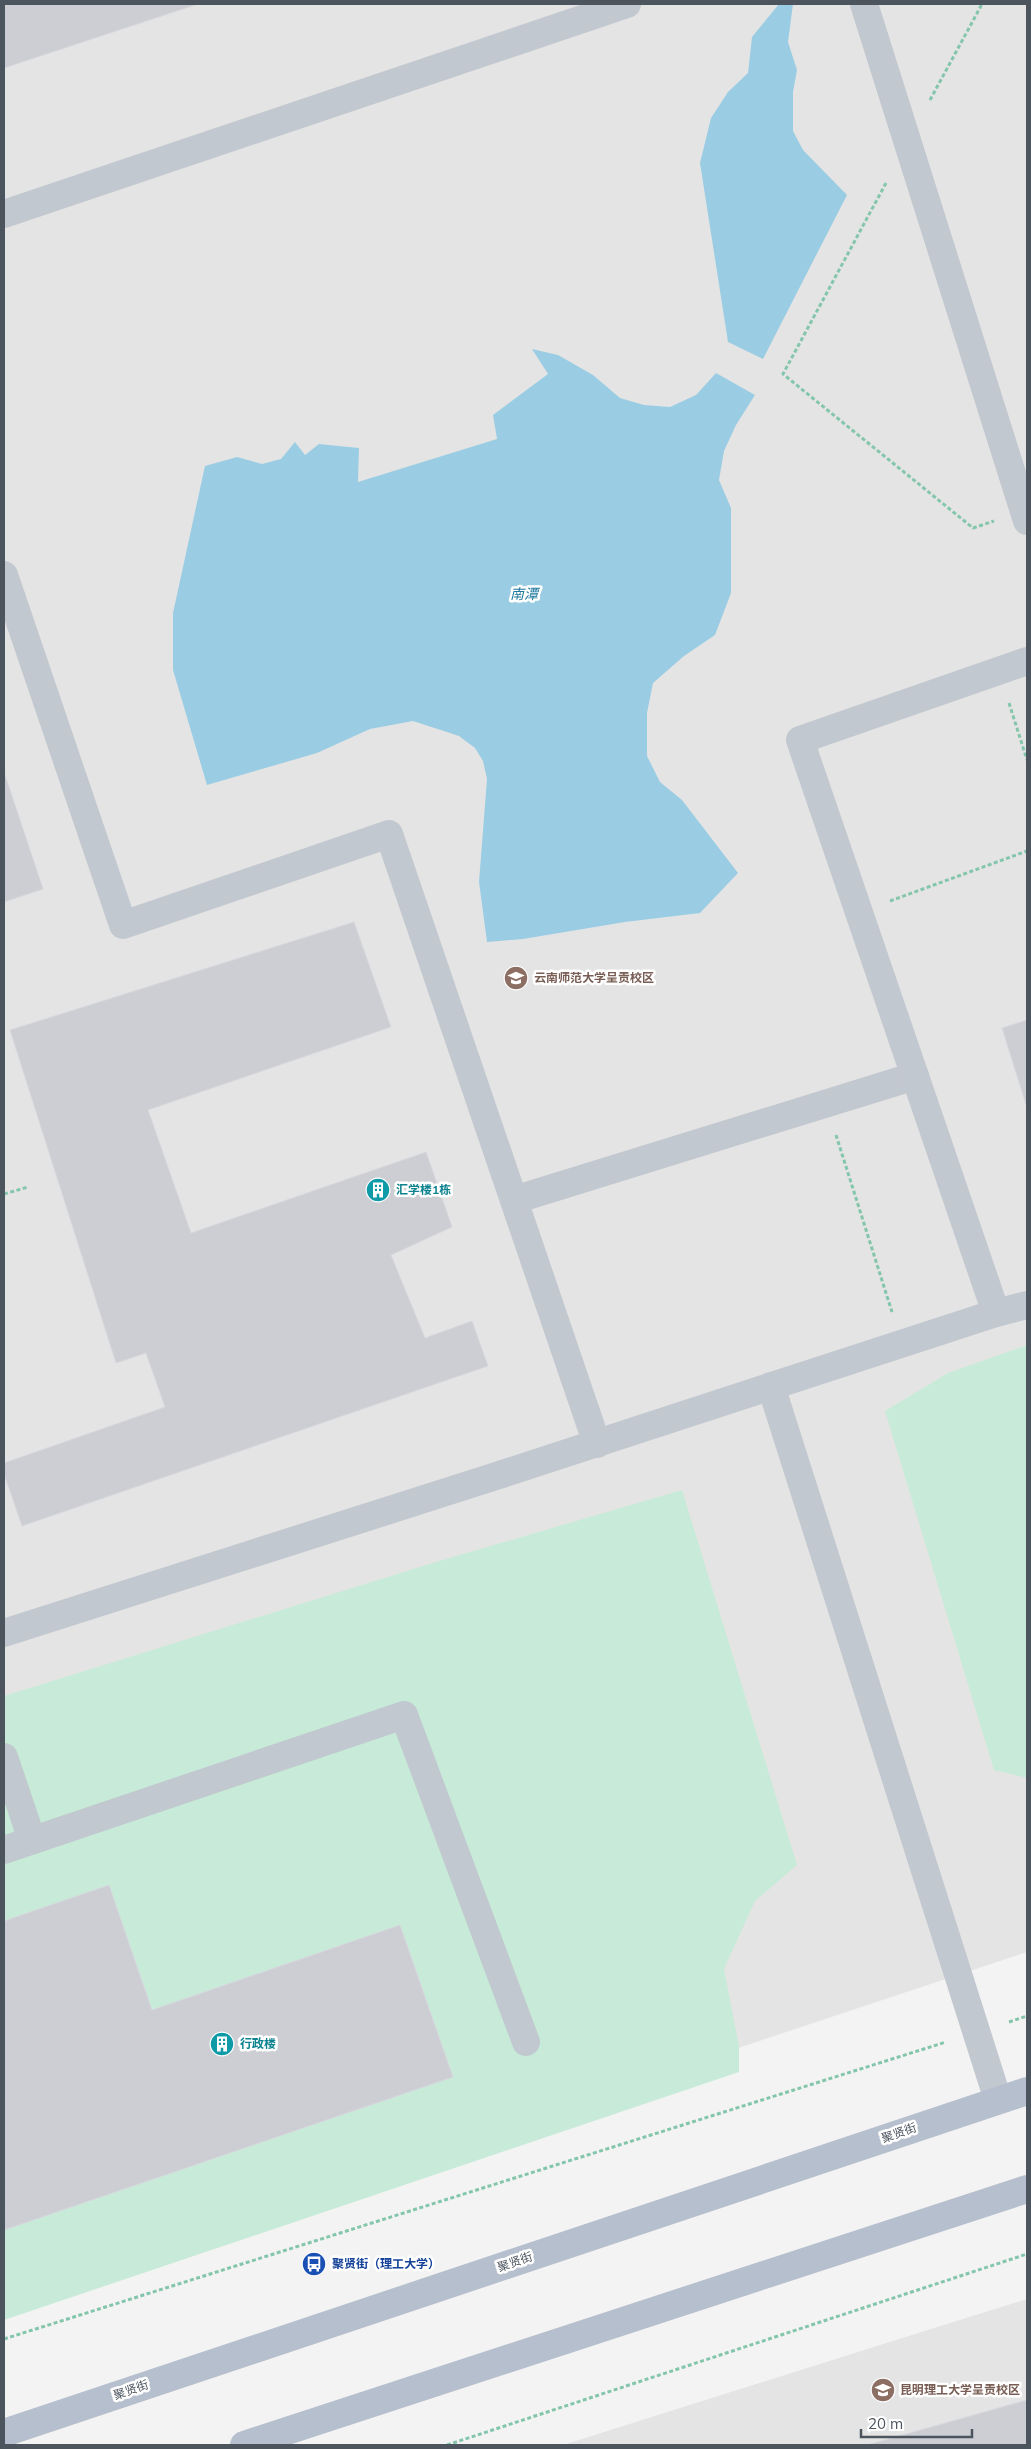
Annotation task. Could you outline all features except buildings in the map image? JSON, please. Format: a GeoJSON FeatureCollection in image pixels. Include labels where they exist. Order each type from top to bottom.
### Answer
{"type":"FeatureCollection","features":[{"type":"Feature","properties":{"kind":"main road","name":"聚贤街"},"geometry":{"type":"LineString","coordinates":[[4,2433],[1027,2091]]}},
{"type":"Feature","properties":{"kind":"main road"},"geometry":{"type":"LineString","coordinates":[[244,2445],[1027,2189]]}},
{"type":"Feature","properties":{"kind":"street"},"geometry":{"type":"LineString","coordinates":[[4,214],[627,4]]}},
{"type":"Feature","properties":{"kind":"street"},"geometry":{"type":"LineString","coordinates":[[864,4],[1026,516]]}},
{"type":"Feature","properties":{"kind":"street"},"geometry":{"type":"LineString","coordinates":[[4,575],[123,925],[389,834],[597,1444]]}},
{"type":"Feature","properties":{"kind":"street"},"geometry":{"type":"LineString","coordinates":[[996,1313],[800,740],[1027,661]]}},
{"type":"Feature","properties":{"kind":"street"},"geometry":{"type":"LineString","coordinates":[[514,1200],[915,1076]]}},
{"type":"Feature","properties":{"kind":"street"},"geometry":{"type":"LineString","coordinates":[[4,1633],[597,1444],[996,1313],[1027,1305]]}},
{"type":"Feature","properties":{"kind":"street"},"geometry":{"type":"LineString","coordinates":[[772,1386],[998,2100]]}},
{"type":"Feature","properties":{"kind":"street"},"geometry":{"type":"LineString","coordinates":[[4,1850],[404,1715],[526,2042]]}},
{"type":"Feature","properties":{"kind":"street"},"geometry":{"type":"LineString","coordinates":[[4,1757],[32,1840]]}},
{"type":"Feature","properties":{"kind":"path"},"geometry":{"type":"LineString","coordinates":[[982,4],[783,374],[973,528],[1026,516]]}},
{"type":"Feature","properties":{"kind":"path"},"geometry":{"type":"LineString","coordinates":[[998,671],[1027,760]]}},
{"type":"Feature","properties":{"kind":"path"},"geometry":{"type":"LineString","coordinates":[[858,913],[1027,851]]}},
{"type":"Feature","properties":{"kind":"path"},"geometry":{"type":"LineString","coordinates":[[826,1103],[902,1344]]}},
{"type":"Feature","properties":{"kind":"path"},"geometry":{"type":"LineString","coordinates":[[4,1194],[28,1187]]}},
{"type":"Feature","properties":{"kind":"path"},"geometry":{"type":"LineString","coordinates":[[4,2339],[1027,2016]]}},
{"type":"Feature","properties":{"kind":"path"},"geometry":{"type":"LineString","coordinates":[[447,2445],[1027,2254]]}},
{"type":"Feature","properties":{"kind":"shaded area","name":"云南师范大学呈贡校区"},"geometry":{"type":"Polygon","coordinates":[[[4,4],[1027,4],[1027,1952],[4,2292],[4,4]]]}},
{"type":"Feature","properties":{"kind":"shaded area","name":"昆明理工大学呈贡校区"},"geometry":{"type":"Polygon","coordinates":[[[1027,2299],[1027,2445],[563,2445],[915,2334],[1027,2299]]]}},
{"type":"Feature","properties":{"kind":"green space"},"geometry":{"type":"Polygon","coordinates":[[[1027,1345],[1027,1778],[994,1770],[885,1411],[948,1373],[1027,1345]]]}},
{"type":"Feature","properties":{"kind":"green space"},"geometry":{"type":"Polygon","coordinates":[[[682,1490],[797,1865],[755,1901],[724,1969],[739,2047],[739,2072],[4,2320],[4,1696],[436,1562],[682,1490]]]}},
{"type":"Feature","properties":{"kind":"water"},"geometry":{"type":"Polygon","coordinates":[[[779,4],[793,4],[788,42],[797,70],[793,92],[793,131],[803,150],[847,195],[763,359],[728,342],[700,163],[711,118],[728,92],[748,73],[752,37],[779,4]]]}},
{"type":"Feature","properties":{"kind":"water","name":"南潭"},"geometry":{"type":"Polygon","coordinates":[[[532,349],[558,355],[593,375],[620,398],[644,405],[670,407],[696,395],[716,373],[755,395],[736,425],[724,451],[719,480],[731,508],[731,593],[715,635],[684,656],[653,683],[647,713],[647,756],[660,782],[682,800],[738,873],[700,913],[625,922],[523,939],[487,942],[479,882],[487,779],[483,761],[475,748],[459,736],[413,721],[370,729],[317,753],[207,785],[173,670],[173,613],[205,466],[237,457],[262,464],[281,459],[295,442],[305,455],[319,444],[359,448],[358,482],[497,439],[493,415],[548,374],[532,349]]]}},
{"type":"Feature","properties":{"kind":"place","name":"云南师范大学呈贡校区"},"geometry":{"type":"Point","coordinates":[516,978]}},
{"type":"Feature","properties":{"kind":"place","name":"汇学楼1栋"},"geometry":{"type":"Point","coordinates":[378,1190]}},
{"type":"Feature","properties":{"kind":"place","name":"行政楼"},"geometry":{"type":"Point","coordinates":[222,2044]}},
{"type":"Feature","properties":{"kind":"place","name":"聚贤街（理工大学）"},"geometry":{"type":"Point","coordinates":[314,2264]}},
{"type":"Feature","properties":{"kind":"place","name":"昆明理工大学呈贡校区"},"geometry":{"type":"Point","coordinates":[883,2390]}}]}
